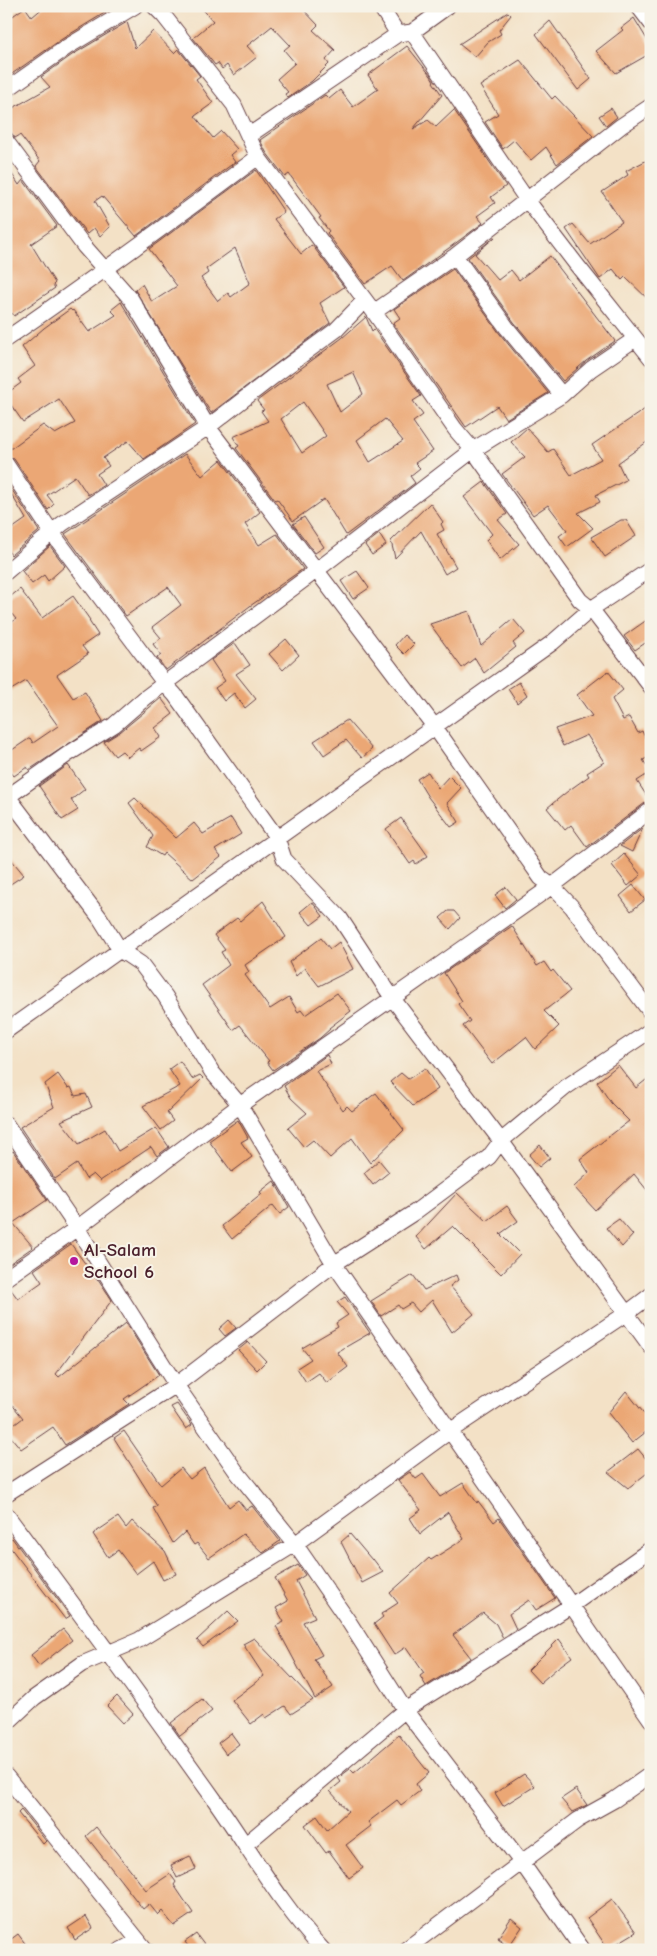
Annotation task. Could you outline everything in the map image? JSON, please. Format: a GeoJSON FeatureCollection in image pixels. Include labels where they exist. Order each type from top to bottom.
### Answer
{"type":"FeatureCollection","features":[{"type":"Feature","properties":{"kind":"street"},"geometry":{"type":"LineString","coordinates":[[6,90],[67,48],[135,6]]}},
{"type":"Feature","properties":{"kind":"street"},"geometry":{"type":"LineString","coordinates":[[154,6],[234,105],[258,156],[370,306],[455,429],[473,450],[580,600],[591,609],[651,687]]}},
{"type":"Feature","properties":{"kind":"street"},"geometry":{"type":"LineString","coordinates":[[380,6],[405,33],[527,200],[635,339],[649,351]]}},
{"type":"Feature","properties":{"kind":"street"},"geometry":{"type":"LineString","coordinates":[[248,136],[448,6]]}},
{"type":"Feature","properties":{"kind":"street"},"geometry":{"type":"LineString","coordinates":[[638,6],[651,23]]}},
{"type":"Feature","properties":{"kind":"street"},"geometry":{"type":"LineString","coordinates":[[6,572],[62,524],[208,428],[275,375],[370,306],[455,256],[621,126],[651,106]]}},
{"type":"Feature","properties":{"kind":"street"},"geometry":{"type":"LineString","coordinates":[[6,141],[84,246],[132,299],[208,428],[434,726],[541,878],[552,886],[572,907],[651,1013]]}},
{"type":"Feature","properties":{"kind":"street"},"geometry":{"type":"LineString","coordinates":[[6,339],[105,271],[144,239],[258,156]]}},
{"type":"Feature","properties":{"kind":"street"},"geometry":{"type":"LineString","coordinates":[[455,256],[507,328],[562,395]]}},
{"type":"Feature","properties":{"kind":"street"},"geometry":{"type":"LineString","coordinates":[[635,339],[591,369],[562,395],[473,450],[145,698],[114,725],[7,796],[100,918],[120,950],[141,964],[165,996],[212,1072],[240,1105],[334,1264],[651,1720]]}},
{"type":"Feature","properties":{"kind":"street"},"geometry":{"type":"LineString","coordinates":[[6,464],[52,533],[181,703],[277,838],[284,859],[340,918],[393,999],[501,1141],[651,1347]]}},
{"type":"Feature","properties":{"kind":"street"},"geometry":{"type":"LineString","coordinates":[[6,1031],[552,643],[591,609],[651,570]]}},
{"type":"Feature","properties":{"kind":"street"},"geometry":{"type":"LineString","coordinates":[[6,1278],[77,1228],[240,1105],[552,886],[651,810]]}},
{"type":"Feature","properties":{"kind":"street"},"geometry":{"type":"LineString","coordinates":[[6,1494],[176,1385],[334,1264],[414,1212],[489,1157],[501,1141],[566,1086],[651,1030]]}},
{"type":"Feature","properties":{"kind":"street"},"geometry":{"type":"LineString","coordinates":[[6,1124],[77,1228],[176,1385],[236,1470],[295,1544],[349,1622],[405,1710],[522,1863],[583,1950]]}},
{"type":"Feature","properties":{"kind":"street"},"geometry":{"type":"LineString","coordinates":[[6,1724],[34,1698],[82,1664],[139,1640],[295,1544],[450,1431],[651,1295]]}},
{"type":"Feature","properties":{"kind":"street"},"geometry":{"type":"LineString","coordinates":[[6,1514],[109,1652],[246,1844],[282,1899],[323,1950]]}},
{"type":"Feature","properties":{"kind":"street"},"geometry":{"type":"LineString","coordinates":[[246,1844],[405,1710],[572,1605],[651,1549]]}},
{"type":"Feature","properties":{"kind":"street"},"geometry":{"type":"LineString","coordinates":[[405,1950],[578,1820],[614,1800],[651,1774]]}},
{"type":"Feature","properties":{"kind":"street"},"geometry":{"type":"LineString","coordinates":[[6,1776],[142,1946],[121,1950]]}},
{"type":"Feature","properties":{"kind":"building"},"geometry":{"type":"Polygon","coordinates":[[[45,6],[116,6],[62,39],[6,78],[6,21],[25,7],[32,17],[45,6]]]}},
{"type":"Feature","properties":{"kind":"building"},"geometry":{"type":"Polygon","coordinates":[[[200,6],[300,6],[318,25],[313,30],[335,50],[326,60],[329,64],[312,81],[288,98],[285,94],[288,92],[277,79],[295,63],[284,50],[290,45],[272,26],[247,46],[257,57],[234,75],[227,65],[222,69],[218,63],[215,65],[193,38],[213,21],[200,6]]]}},
{"type":"Feature","properties":{"kind":"building"},"geometry":{"type":"Polygon","coordinates":[[[508,12],[511,15],[499,30],[501,34],[488,42],[475,57],[459,44],[508,12]]]}},
{"type":"Feature","properties":{"kind":"building"},"geometry":{"type":"Polygon","coordinates":[[[634,18],[651,46],[651,53],[616,73],[596,51],[623,30],[621,28],[634,18]]]}},
{"type":"Feature","properties":{"kind":"building"},"geometry":{"type":"Polygon","coordinates":[[[550,21],[591,79],[578,90],[536,34],[550,21]]]}},
{"type":"Feature","properties":{"kind":"building"},"geometry":{"type":"Polygon","coordinates":[[[127,22],[135,48],[153,31],[174,53],[178,49],[200,76],[196,79],[213,103],[195,116],[213,138],[221,131],[237,149],[230,155],[235,162],[136,236],[102,196],[95,201],[110,227],[100,236],[94,228],[87,234],[36,166],[40,161],[20,135],[15,138],[6,125],[6,112],[50,87],[41,77],[72,55],[127,22]]]}},
{"type":"Feature","properties":{"kind":"building"},"geometry":{"type":"Polygon","coordinates":[[[407,46],[431,76],[442,95],[413,129],[428,120],[436,127],[454,110],[506,186],[491,197],[495,203],[477,216],[483,223],[403,281],[392,266],[365,284],[327,233],[329,231],[319,218],[321,217],[289,174],[285,177],[266,152],[260,140],[325,95],[329,99],[340,90],[353,107],[378,89],[368,75],[407,46]]]}},
{"type":"Feature","properties":{"kind":"building"},"geometry":{"type":"Polygon","coordinates":[[[520,60],[552,99],[555,96],[593,136],[557,164],[546,147],[531,160],[514,140],[503,149],[485,122],[498,114],[480,86],[520,60]]]}},
{"type":"Feature","properties":{"kind":"building"},"geometry":{"type":"Polygon","coordinates":[[[611,108],[617,117],[606,126],[599,116],[611,108]]]}},
{"type":"Feature","properties":{"kind":"building"},"geometry":{"type":"Polygon","coordinates":[[[651,158],[651,302],[625,277],[622,280],[613,269],[600,279],[566,229],[573,224],[590,244],[622,222],[602,192],[628,175],[626,171],[651,158]]]}},
{"type":"Feature","properties":{"kind":"building"},"geometry":{"type":"Polygon","coordinates":[[[6,165],[19,185],[23,180],[57,226],[31,244],[55,283],[53,285],[55,288],[14,316],[12,313],[6,316],[6,165]]]}},
{"type":"Feature","properties":{"kind":"building"},"geometry":{"type":"Polygon","coordinates":[[[256,170],[284,212],[274,219],[301,254],[312,245],[344,287],[320,303],[330,323],[211,413],[135,290],[142,284],[152,302],[177,286],[149,249],[256,170]],[[235,248],[206,269],[208,273],[201,278],[218,301],[228,293],[231,297],[250,283],[235,248]]]}},
{"type":"Feature","properties":{"kind":"building"},"geometry":{"type":"Polygon","coordinates":[[[495,237],[475,254],[498,280],[511,270],[519,280],[550,256],[615,341],[586,361],[563,381],[514,322],[468,258],[495,237]]]}},
{"type":"Feature","properties":{"kind":"building"},"geometry":{"type":"Polygon","coordinates":[[[453,269],[500,334],[548,393],[506,419],[497,406],[466,427],[393,323],[400,318],[394,309],[453,269]]]}},
{"type":"Feature","properties":{"kind":"building"},"geometry":{"type":"Polygon","coordinates":[[[121,302],[195,424],[144,459],[128,441],[103,458],[109,466],[97,474],[104,485],[88,495],[75,476],[47,495],[54,504],[48,510],[14,459],[6,455],[6,452],[43,425],[55,434],[75,423],[59,399],[23,422],[6,398],[6,394],[21,383],[18,379],[35,366],[22,347],[70,309],[73,310],[89,332],[116,315],[111,310],[121,302]]]}},
{"type":"Feature","properties":{"kind":"building"},"geometry":{"type":"Polygon","coordinates":[[[366,317],[372,331],[374,329],[421,396],[413,401],[423,415],[413,422],[433,451],[415,463],[420,468],[410,476],[415,483],[346,535],[324,499],[293,521],[236,448],[239,446],[233,437],[268,421],[261,411],[264,410],[257,401],[342,338],[366,317]],[[353,372],[327,384],[340,412],[363,394],[353,372]],[[303,402],[281,419],[302,453],[326,436],[303,402]],[[385,419],[357,440],[370,462],[403,441],[385,419]]]}},
{"type":"Feature","properties":{"kind":"building"},"geometry":{"type":"Polygon","coordinates":[[[651,405],[651,439],[618,463],[626,480],[596,495],[600,502],[578,513],[593,528],[567,547],[559,536],[567,530],[548,505],[533,515],[502,474],[525,457],[511,442],[527,428],[548,452],[553,449],[571,475],[601,459],[592,445],[651,405]]]}},
{"type":"Feature","properties":{"kind":"building"},"geometry":{"type":"Polygon","coordinates":[[[185,454],[202,476],[221,460],[260,512],[245,524],[259,545],[277,534],[303,569],[250,606],[166,670],[157,658],[161,655],[153,644],[161,638],[152,627],[181,605],[168,587],[126,616],[65,534],[185,454]]]}},
{"type":"Feature","properties":{"kind":"building"},"geometry":{"type":"Polygon","coordinates":[[[6,481],[39,531],[11,555],[6,548],[6,533],[26,519],[6,485],[6,481]]]}},
{"type":"Feature","properties":{"kind":"building"},"geometry":{"type":"Polygon","coordinates":[[[484,482],[507,514],[498,520],[519,544],[500,560],[486,540],[492,534],[464,497],[484,482]]]}},
{"type":"Feature","properties":{"kind":"building"},"geometry":{"type":"Polygon","coordinates":[[[430,503],[443,522],[441,524],[444,530],[437,534],[456,567],[445,574],[421,531],[395,558],[391,541],[430,503]]]}},
{"type":"Feature","properties":{"kind":"building"},"geometry":{"type":"Polygon","coordinates":[[[304,517],[324,547],[315,553],[293,524],[304,517]]]}},
{"type":"Feature","properties":{"kind":"building"},"geometry":{"type":"Polygon","coordinates":[[[621,520],[626,520],[636,536],[605,557],[591,537],[621,520]]]}},
{"type":"Feature","properties":{"kind":"building"},"geometry":{"type":"Polygon","coordinates":[[[379,534],[386,545],[372,555],[365,545],[379,534]]]}},
{"type":"Feature","properties":{"kind":"building"},"geometry":{"type":"Polygon","coordinates":[[[50,546],[65,566],[48,581],[44,575],[32,584],[22,571],[50,546]]]}},
{"type":"Feature","properties":{"kind":"building"},"geometry":{"type":"Polygon","coordinates":[[[357,571],[369,588],[353,599],[341,581],[357,571]]]}},
{"type":"Feature","properties":{"kind":"building"},"geometry":{"type":"Polygon","coordinates":[[[20,589],[42,618],[73,596],[90,620],[98,635],[82,646],[88,654],[57,675],[73,698],[85,692],[103,721],[29,770],[27,767],[14,776],[6,766],[6,754],[30,738],[33,743],[58,726],[26,681],[6,693],[6,627],[16,619],[6,607],[6,600],[20,589]]]}},
{"type":"Feature","properties":{"kind":"building"},"geometry":{"type":"Polygon","coordinates":[[[469,611],[481,646],[513,619],[525,633],[513,643],[516,647],[484,673],[475,658],[462,668],[430,624],[469,611]]]}},
{"type":"Feature","properties":{"kind":"building"},"geometry":{"type":"Polygon","coordinates":[[[651,617],[651,639],[635,650],[624,636],[651,617]]]}},
{"type":"Feature","properties":{"kind":"building"},"geometry":{"type":"Polygon","coordinates":[[[404,635],[414,644],[404,654],[395,645],[404,635]]]}},
{"type":"Feature","properties":{"kind":"building"},"geometry":{"type":"Polygon","coordinates":[[[286,639],[299,655],[283,670],[269,654],[286,639]]]}},
{"type":"Feature","properties":{"kind":"building"},"geometry":{"type":"Polygon","coordinates":[[[235,643],[250,665],[236,674],[256,699],[245,708],[234,693],[224,701],[215,688],[225,681],[211,660],[235,643]]]}},
{"type":"Feature","properties":{"kind":"building"},"geometry":{"type":"Polygon","coordinates":[[[608,671],[623,690],[612,699],[623,720],[629,717],[638,733],[642,731],[651,750],[651,756],[643,760],[651,772],[637,781],[650,801],[587,847],[571,825],[565,830],[547,808],[589,776],[587,773],[604,762],[587,735],[563,746],[555,729],[592,716],[577,695],[608,671]]]}},
{"type":"Feature","properties":{"kind":"building"},"geometry":{"type":"Polygon","coordinates":[[[519,682],[527,695],[517,703],[508,689],[519,682]]]}},
{"type":"Feature","properties":{"kind":"building"},"geometry":{"type":"Polygon","coordinates":[[[161,698],[173,714],[155,728],[161,737],[141,751],[139,748],[128,757],[122,751],[115,756],[104,742],[120,732],[161,698]]]}},
{"type":"Feature","properties":{"kind":"building"},"geometry":{"type":"Polygon","coordinates":[[[347,720],[372,749],[362,758],[346,740],[324,755],[314,741],[347,720]]]}},
{"type":"Feature","properties":{"kind":"building"},"geometry":{"type":"Polygon","coordinates":[[[68,765],[85,789],[71,800],[78,810],[62,820],[39,786],[68,765]]]}},
{"type":"Feature","properties":{"kind":"building"},"geometry":{"type":"Polygon","coordinates":[[[428,772],[438,788],[449,776],[461,788],[447,803],[459,822],[451,827],[417,779],[428,772]]]}},
{"type":"Feature","properties":{"kind":"building"},"geometry":{"type":"Polygon","coordinates":[[[135,798],[176,838],[194,823],[203,834],[231,818],[241,834],[215,850],[221,857],[193,879],[164,853],[162,856],[147,847],[153,836],[129,803],[135,798]]]}},
{"type":"Feature","properties":{"kind":"building"},"geometry":{"type":"Polygon","coordinates":[[[401,818],[428,856],[416,864],[414,861],[410,864],[386,829],[401,818]]]}},
{"type":"Feature","properties":{"kind":"building"},"geometry":{"type":"Polygon","coordinates":[[[643,828],[632,852],[620,846],[643,828]]]}},
{"type":"Feature","properties":{"kind":"building"},"geometry":{"type":"Polygon","coordinates":[[[6,853],[24,875],[6,887],[6,853]]]}},
{"type":"Feature","properties":{"kind":"building"},"geometry":{"type":"Polygon","coordinates":[[[624,854],[641,875],[628,886],[612,865],[624,854]]]}},
{"type":"Feature","properties":{"kind":"building"},"geometry":{"type":"Polygon","coordinates":[[[633,885],[645,900],[631,911],[620,896],[633,885]]]}},
{"type":"Feature","properties":{"kind":"building"},"geometry":{"type":"Polygon","coordinates":[[[506,887],[516,899],[505,908],[495,895],[506,887]]]}},
{"type":"Feature","properties":{"kind":"building"},"geometry":{"type":"Polygon","coordinates":[[[263,901],[286,937],[245,965],[249,972],[245,975],[270,1009],[289,997],[298,1012],[301,1010],[305,1015],[337,993],[351,1011],[329,1028],[320,1038],[273,1070],[267,1062],[269,1061],[240,1025],[233,1030],[202,985],[229,965],[221,952],[225,950],[214,935],[237,918],[240,921],[263,901]]]}},
{"type":"Feature","properties":{"kind":"building"},"geometry":{"type":"Polygon","coordinates":[[[312,902],[323,916],[311,925],[300,912],[312,902]]]}},
{"type":"Feature","properties":{"kind":"building"},"geometry":{"type":"Polygon","coordinates":[[[448,911],[454,911],[460,918],[450,929],[440,918],[448,911]]]}},
{"type":"Feature","properties":{"kind":"building"},"geometry":{"type":"Polygon","coordinates":[[[512,926],[537,966],[544,962],[570,991],[544,1011],[559,1026],[535,1049],[526,1037],[492,1064],[463,1026],[470,1021],[458,1004],[462,1001],[444,973],[512,926]]]}},
{"type":"Feature","properties":{"kind":"building"},"geometry":{"type":"Polygon","coordinates":[[[321,938],[330,949],[339,942],[353,969],[319,986],[305,968],[296,976],[289,962],[321,938]]]}},
{"type":"Feature","properties":{"kind":"building"},"geometry":{"type":"Polygon","coordinates":[[[327,1055],[331,1064],[316,1071],[343,1110],[347,1106],[352,1111],[376,1093],[404,1130],[370,1163],[352,1138],[330,1158],[313,1140],[304,1147],[288,1128],[307,1113],[291,1098],[284,1086],[327,1055]]]}},
{"type":"Feature","properties":{"kind":"building"},"geometry":{"type":"Polygon","coordinates":[[[180,1061],[192,1079],[200,1075],[203,1078],[167,1113],[173,1121],[161,1130],[143,1106],[180,1086],[169,1069],[180,1061]]]}},
{"type":"Feature","properties":{"kind":"building"},"geometry":{"type":"Polygon","coordinates":[[[618,1065],[636,1088],[651,1076],[651,1195],[634,1174],[595,1210],[574,1187],[589,1173],[580,1159],[629,1121],[611,1103],[597,1082],[618,1065]]]}},
{"type":"Feature","properties":{"kind":"building"},"geometry":{"type":"Polygon","coordinates":[[[425,1068],[438,1089],[413,1106],[390,1082],[401,1073],[408,1079],[425,1068]]]}},
{"type":"Feature","properties":{"kind":"building"},"geometry":{"type":"Polygon","coordinates":[[[58,1074],[68,1088],[71,1087],[75,1096],[86,1094],[92,1107],[61,1121],[79,1144],[105,1129],[118,1151],[156,1128],[169,1147],[157,1156],[151,1147],[100,1181],[93,1174],[86,1179],[77,1164],[55,1179],[20,1127],[54,1107],[45,1084],[58,1074]]]}},
{"type":"Feature","properties":{"kind":"building"},"geometry":{"type":"Polygon","coordinates":[[[238,1120],[248,1138],[241,1142],[252,1157],[232,1172],[209,1141],[238,1120]]]}},
{"type":"Feature","properties":{"kind":"building"},"geometry":{"type":"Polygon","coordinates":[[[540,1145],[550,1158],[539,1167],[529,1155],[540,1145]]]}},
{"type":"Feature","properties":{"kind":"building"},"geometry":{"type":"Polygon","coordinates":[[[13,1151],[47,1200],[13,1223],[33,1247],[6,1266],[6,1156],[13,1151]]]}},
{"type":"Feature","properties":{"kind":"building"},"geometry":{"type":"Polygon","coordinates":[[[379,1160],[389,1172],[373,1185],[364,1173],[379,1160]]]}},
{"type":"Feature","properties":{"kind":"building"},"geometry":{"type":"Polygon","coordinates":[[[274,1181],[289,1207],[280,1214],[273,1205],[232,1239],[222,1226],[262,1194],[260,1192],[274,1181]]]}},
{"type":"Feature","properties":{"kind":"building"},"geometry":{"type":"Polygon","coordinates":[[[457,1193],[487,1221],[507,1206],[518,1221],[500,1234],[520,1254],[501,1274],[453,1226],[426,1249],[416,1237],[457,1193]]]}},
{"type":"Feature","properties":{"kind":"building"},"geometry":{"type":"Polygon","coordinates":[[[619,1219],[633,1235],[622,1247],[606,1228],[619,1219]]]}},
{"type":"Feature","properties":{"kind":"building"},"geometry":{"type":"Polygon","coordinates":[[[71,1244],[112,1300],[56,1374],[59,1377],[126,1323],[159,1375],[124,1399],[129,1404],[65,1445],[53,1427],[21,1449],[6,1431],[23,1418],[6,1397],[6,1287],[9,1287],[18,1299],[42,1282],[34,1270],[71,1244]]]}},
{"type":"Feature","properties":{"kind":"building"},"geometry":{"type":"Polygon","coordinates":[[[413,1275],[424,1290],[456,1275],[458,1280],[450,1286],[474,1314],[452,1332],[432,1300],[419,1312],[411,1303],[401,1309],[398,1305],[381,1316],[371,1301],[413,1275]]]}},
{"type":"Feature","properties":{"kind":"building"},"geometry":{"type":"Polygon","coordinates":[[[345,1297],[370,1333],[337,1352],[348,1367],[327,1383],[319,1373],[306,1382],[297,1368],[311,1359],[302,1348],[338,1327],[336,1323],[348,1315],[337,1302],[345,1297]]]}},
{"type":"Feature","properties":{"kind":"building"},"geometry":{"type":"Polygon","coordinates":[[[229,1320],[236,1328],[225,1336],[219,1329],[229,1320]]]}},
{"type":"Feature","properties":{"kind":"building"},"geometry":{"type":"Polygon","coordinates":[[[248,1342],[266,1361],[257,1370],[238,1350],[248,1342]]]}},
{"type":"Feature","properties":{"kind":"building"},"geometry":{"type":"Polygon","coordinates":[[[626,1391],[651,1422],[651,1428],[632,1443],[608,1413],[626,1391]]]}},
{"type":"Feature","properties":{"kind":"building"},"geometry":{"type":"Polygon","coordinates":[[[177,1404],[192,1425],[186,1429],[171,1407],[177,1404]]]}},
{"type":"Feature","properties":{"kind":"building"},"geometry":{"type":"Polygon","coordinates":[[[124,1431],[161,1485],[181,1468],[190,1479],[204,1468],[229,1507],[238,1500],[246,1510],[252,1506],[280,1541],[263,1553],[243,1534],[209,1558],[197,1543],[194,1545],[185,1532],[173,1543],[153,1508],[157,1506],[114,1438],[124,1431]]]}},
{"type":"Feature","properties":{"kind":"building"},"geometry":{"type":"Polygon","coordinates":[[[638,1449],[651,1465],[651,1470],[628,1488],[608,1472],[638,1449]]]}},
{"type":"Feature","properties":{"kind":"building"},"geometry":{"type":"Polygon","coordinates":[[[410,1472],[416,1479],[423,1474],[440,1497],[463,1483],[494,1522],[499,1518],[555,1598],[536,1610],[529,1600],[509,1614],[516,1629],[503,1638],[496,1624],[483,1613],[453,1635],[471,1658],[426,1686],[420,1676],[424,1673],[406,1647],[394,1655],[374,1624],[383,1617],[381,1614],[398,1603],[390,1593],[429,1558],[431,1560],[464,1539],[448,1512],[420,1534],[410,1518],[421,1510],[398,1480],[410,1472]]]}},
{"type":"Feature","properties":{"kind":"building"},"geometry":{"type":"Polygon","coordinates":[[[118,1517],[126,1528],[132,1521],[165,1551],[176,1574],[163,1580],[153,1561],[136,1574],[118,1550],[108,1557],[93,1534],[118,1517]]]}},
{"type":"Feature","properties":{"kind":"building"},"geometry":{"type":"Polygon","coordinates":[[[350,1534],[383,1572],[362,1583],[341,1542],[350,1534]]]}},
{"type":"Feature","properties":{"kind":"building"},"geometry":{"type":"Polygon","coordinates":[[[12,1538],[70,1616],[65,1619],[6,1542],[12,1538]]]}},
{"type":"Feature","properties":{"kind":"building"},"geometry":{"type":"Polygon","coordinates":[[[298,1565],[305,1575],[296,1581],[315,1617],[303,1622],[322,1655],[314,1659],[333,1687],[315,1699],[276,1626],[284,1622],[276,1608],[288,1601],[275,1578],[298,1565]]]}},
{"type":"Feature","properties":{"kind":"building"},"geometry":{"type":"Polygon","coordinates":[[[228,1611],[238,1621],[203,1647],[197,1640],[228,1611]]]}},
{"type":"Feature","properties":{"kind":"building"},"geometry":{"type":"Polygon","coordinates":[[[63,1629],[72,1640],[39,1666],[31,1655],[63,1629]]]}},
{"type":"Feature","properties":{"kind":"building"},"geometry":{"type":"Polygon","coordinates":[[[254,1638],[313,1700],[291,1714],[285,1706],[266,1718],[264,1714],[251,1724],[232,1700],[264,1676],[243,1644],[254,1638]]]}},
{"type":"Feature","properties":{"kind":"building"},"geometry":{"type":"Polygon","coordinates":[[[559,1639],[572,1657],[540,1683],[528,1670],[559,1639]]]}},
{"type":"Feature","properties":{"kind":"building"},"geometry":{"type":"Polygon","coordinates":[[[117,1696],[133,1714],[123,1723],[107,1706],[117,1696]]]}},
{"type":"Feature","properties":{"kind":"building"},"geometry":{"type":"Polygon","coordinates":[[[202,1699],[212,1711],[180,1736],[171,1723],[202,1699]]]}},
{"type":"Feature","properties":{"kind":"building"},"geometry":{"type":"Polygon","coordinates":[[[231,1733],[239,1744],[226,1754],[218,1743],[231,1733]]]}},
{"type":"Feature","properties":{"kind":"building"},"geometry":{"type":"Polygon","coordinates":[[[399,1735],[429,1773],[416,1784],[420,1791],[401,1805],[397,1800],[368,1822],[371,1826],[346,1845],[363,1868],[349,1878],[329,1851],[326,1853],[305,1825],[317,1816],[327,1830],[348,1811],[330,1791],[341,1782],[338,1778],[350,1769],[354,1773],[399,1735]]]}},
{"type":"Feature","properties":{"kind":"building"},"geometry":{"type":"Polygon","coordinates":[[[524,1774],[535,1786],[503,1806],[495,1793],[524,1774]]]}},
{"type":"Feature","properties":{"kind":"building"},"geometry":{"type":"Polygon","coordinates":[[[576,1789],[587,1805],[572,1812],[561,1799],[576,1789]]]}},
{"type":"Feature","properties":{"kind":"building"},"geometry":{"type":"Polygon","coordinates":[[[21,1810],[46,1841],[43,1844],[18,1813],[21,1810]]]}},
{"type":"Feature","properties":{"kind":"building"},"geometry":{"type":"Polygon","coordinates":[[[96,1827],[146,1890],[170,1874],[176,1882],[174,1885],[193,1913],[174,1926],[162,1911],[158,1915],[149,1904],[143,1909],[86,1836],[96,1827]]]}},
{"type":"Feature","properties":{"kind":"building"},"geometry":{"type":"Polygon","coordinates":[[[190,1856],[196,1869],[177,1878],[171,1865],[190,1856]]]}},
{"type":"Feature","properties":{"kind":"building"},"geometry":{"type":"Polygon","coordinates":[[[612,1899],[636,1932],[608,1949],[587,1918],[612,1899]]]}},
{"type":"Feature","properties":{"kind":"building"},"geometry":{"type":"Polygon","coordinates":[[[86,1916],[93,1928],[75,1940],[68,1928],[86,1916]]]}},
{"type":"Feature","properties":{"kind":"building"},"geometry":{"type":"Polygon","coordinates":[[[511,1918],[522,1927],[509,1946],[498,1938],[511,1918]]]}},
{"type":"Feature","properties":{"kind":"building"},"geometry":{"type":"Polygon","coordinates":[[[18,1934],[30,1950],[6,1950],[6,1943],[18,1934]]]}},
{"type":"Feature","properties":{"kind":"building"},"geometry":{"type":"Polygon","coordinates":[[[196,1934],[208,1950],[191,1950],[185,1942],[196,1934]]]}},
{"type":"Feature","properties":{"kind":"place","name":"Al-Salam School 6"},"geometry":{"type":"Point","coordinates":[74,1261]}}]}
